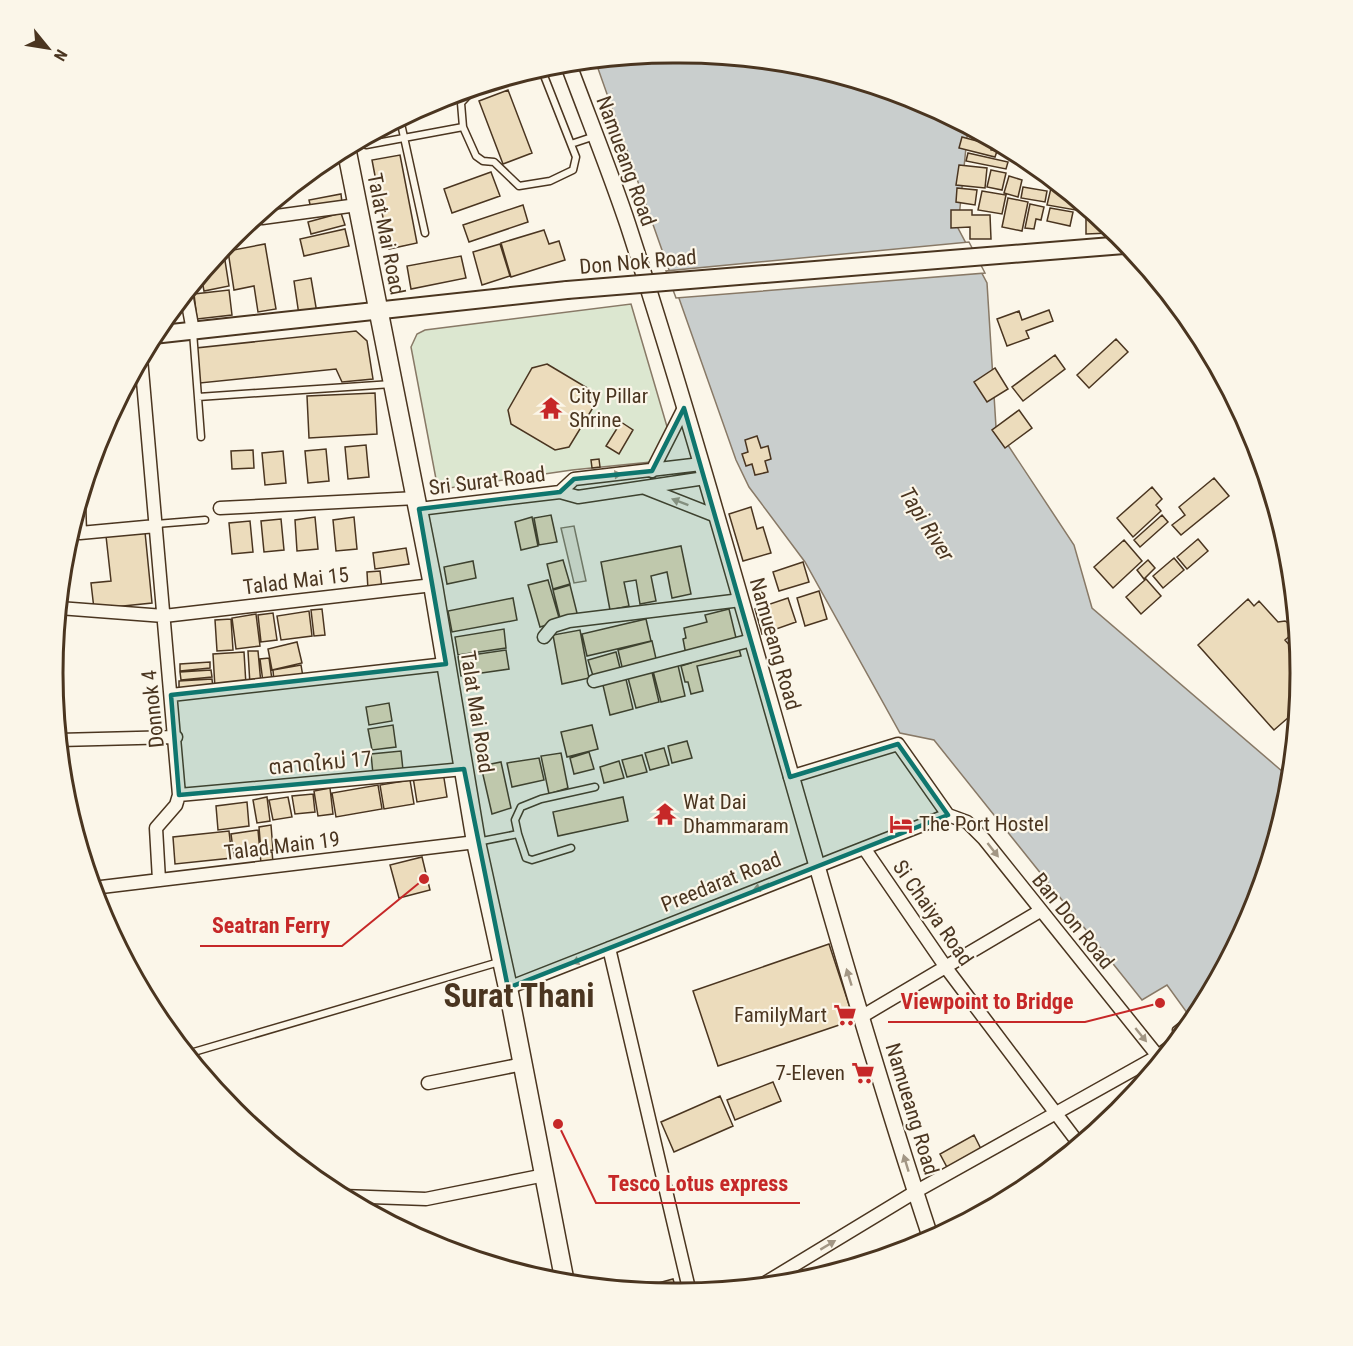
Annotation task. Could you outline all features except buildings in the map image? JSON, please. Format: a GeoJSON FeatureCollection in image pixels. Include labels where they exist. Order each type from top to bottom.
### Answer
{"type":"FeatureCollection","features":[{"type":"Feature","properties":{"kind":"main road","name":"Talat Mai Road"},"geometry":{"type":"LineString","coordinates":[[348,157],[377,310],[418,503],[476,842],[545,1175],[558,1272]]}},
{"type":"Feature","properties":{"kind":"main road","name":"Don Nok Road"},"geometry":{"type":"LineString","coordinates":[[166,334],[567,290],[1115,246]]}},
{"type":"Feature","properties":{"kind":"street","name":"Namueang Road"},"geometry":{"type":"LineString","coordinates":[[571,72],[627,223],[684,408],[816,866],[928,1230]]}},
{"type":"Feature","properties":{"kind":"street"},"geometry":{"type":"LineString","coordinates":[[268,217],[357,205]]}},
{"type":"Feature","properties":{"kind":"street"},"geometry":{"type":"LineString","coordinates":[[188,303],[193,331]]}},
{"type":"Feature","properties":{"kind":"street","name":"Donnok 4"},"geometry":{"type":"LineString","coordinates":[[142,373],[176,737],[179,795]]}},
{"type":"Feature","properties":{"kind":"street"},"geometry":{"type":"LineString","coordinates":[[652,471],[684,408]]}},
{"type":"Feature","properties":{"kind":"street","name":"Sri Surat Road"},"geometry":{"type":"LineString","coordinates":[[560,492],[574,478],[652,471],[703,471]]}},
{"type":"Feature","properties":{"kind":"street","name":"Sri Surat Road"},"geometry":{"type":"LineString","coordinates":[[220,508],[418,503],[560,492],[578,497],[643,487],[703,471]]}},
{"type":"Feature","properties":{"kind":"street"},"geometry":{"type":"LineString","coordinates":[[643,487],[716,516]]}},
{"type":"Feature","properties":{"kind":"street"},"geometry":{"type":"LineString","coordinates":[[80,532],[156,525]]}},
{"type":"Feature","properties":{"kind":"street","name":"Talad Mai 15"},"geometry":{"type":"LineString","coordinates":[[66,609],[164,616],[433,585]]}},
{"type":"Feature","properties":{"kind":"street"},"geometry":{"type":"LineString","coordinates":[[544,637],[553,626],[569,621],[741,600]]}},
{"type":"Feature","properties":{"kind":"street"},"geometry":{"type":"LineString","coordinates":[[594,681],[752,640]]}},
{"type":"Feature","properties":{"kind":"street"},"geometry":{"type":"LineString","coordinates":[[171,695],[446,664]]}},
{"type":"Feature","properties":{"kind":"street"},"geometry":{"type":"LineString","coordinates":[[67,740],[176,737]]}},
{"type":"Feature","properties":{"kind":"street"},"geometry":{"type":"LineString","coordinates":[[790,777],[898,744],[948,815]]}},
{"type":"Feature","properties":{"kind":"street","name":"ตลาดใหม่ 17"},"geometry":{"type":"LineString","coordinates":[[179,795],[464,769]]}},
{"type":"Feature","properties":{"kind":"street"},"geometry":{"type":"LineString","coordinates":[[159,880],[156,828],[177,805],[179,795]]}},
{"type":"Feature","properties":{"kind":"street","name":"Preedarat Road"},"geometry":{"type":"LineString","coordinates":[[508,988],[948,815]]}},
{"type":"Feature","properties":{"kind":"street","name":"Ban Don Road"},"geometry":{"type":"LineString","coordinates":[[948,815],[967,822],[984,839],[1156,1054]]}},
{"type":"Feature","properties":{"kind":"street","name":"Talad Main 19"},"geometry":{"type":"LineString","coordinates":[[102,887],[476,842]]}},
{"type":"Feature","properties":{"kind":"street","name":"Si Chaiya Road"},"geometry":{"type":"LineString","coordinates":[[864,848],[947,969],[1075,1138]]}},
{"type":"Feature","properties":{"kind":"street"},"geometry":{"type":"LineString","coordinates":[[861,1017],[947,969],[1040,911]]}},
{"type":"Feature","properties":{"kind":"street"},"geometry":{"type":"LineString","coordinates":[[609,948],[688,1283]]}},
{"type":"Feature","properties":{"kind":"street"},"geometry":{"type":"LineString","coordinates":[[428,1083],[523,1064]]}},
{"type":"Feature","properties":{"kind":"street"},"geometry":{"type":"LineString","coordinates":[[779,1275],[915,1192],[1147,1065]]}},
{"type":"Feature","properties":{"kind":"street"},"geometry":{"type":"LineString","coordinates":[[361,1197],[426,1199],[545,1175]]}},
{"type":"Feature","properties":{"kind":"lane"},"geometry":{"type":"LineString","coordinates":[[464,100],[461,108],[463,127],[476,156],[483,161],[494,162],[519,186],[530,186],[569,174],[576,163],[571,144],[545,77]]}},
{"type":"Feature","properties":{"kind":"lane"},"geometry":{"type":"LineString","coordinates":[[402,127],[425,234]]}},
{"type":"Feature","properties":{"kind":"lane"},"geometry":{"type":"LineString","coordinates":[[369,145],[463,127]]}},
{"type":"Feature","properties":{"kind":"lane"},"geometry":{"type":"LineString","coordinates":[[571,144],[595,136]]}},
{"type":"Feature","properties":{"kind":"lane"},"geometry":{"type":"LineString","coordinates":[[193,331],[201,437]]}},
{"type":"Feature","properties":{"kind":"lane"},"geometry":{"type":"LineString","coordinates":[[198,397],[393,384]]}},
{"type":"Feature","properties":{"kind":"lane"},"geometry":{"type":"LineString","coordinates":[[156,525],[205,520]]}},
{"type":"Feature","properties":{"kind":"lane"},"geometry":{"type":"LineString","coordinates":[[571,848],[532,860],[526,858],[515,820],[521,807],[541,799],[595,787]]}},
{"type":"Feature","properties":{"kind":"lane"},"geometry":{"type":"LineString","coordinates":[[476,842],[518,834]]}},
{"type":"Feature","properties":{"kind":"lane"},"geometry":{"type":"LineString","coordinates":[[195,1052],[502,961]]}},
{"type":"Feature","properties":{"kind":"highlighted area"},"geometry":{"type":"Polygon","coordinates":[[[684,408],[790,777],[898,744],[948,815],[508,988],[464,769],[179,795],[171,695],[446,664],[419,509],[560,492],[574,479],[652,471],[684,408]]]}},
{"type":"Feature","properties":{"kind":"green space"},"geometry":{"type":"Polygon","coordinates":[[[631,304],[668,430],[651,462],[572,470],[449,488],[436,479],[411,347],[417,334],[425,330],[631,304]]]}},
{"type":"Feature","properties":{"kind":"shaded area"},"geometry":{"type":"Polygon","coordinates":[[[574,526],[586,581],[574,583],[561,528],[574,526]]]}},
{"type":"Feature","properties":{"kind":"water","name":"Tapi River"},"geometry":{"type":"Polygon","coordinates":[[[633,64],[720,64],[799,75],[876,95],[913,109],[967,135],[958,228],[987,283],[996,427],[1074,545],[1092,608],[1282,771],[1269,831],[1244,906],[1227,943],[1187,1012],[1167,985],[1142,1000],[934,740],[900,733],[805,562],[749,487],[736,460],[598,68],[633,64]]]}},
{"type":"Feature","properties":{"kind":"pier"},"geometry":{"type":"Polygon","coordinates":[[[969,242],[985,273],[676,298],[666,271],[969,242]]]}},
{"type":"Feature","properties":{"kind":"place","name":"City Pillar Shrine"},"geometry":{"type":"Point","coordinates":[551,408]}},
{"type":"Feature","properties":{"kind":"place","name":"Wat Dai Dhammaram"},"geometry":{"type":"Point","coordinates":[665,814]}},
{"type":"Feature","properties":{"kind":"place","name":"The Port Hostel"},"geometry":{"type":"Point","coordinates":[901,824]}},
{"type":"Feature","properties":{"kind":"place","name":"Seatran Ferry"},"geometry":{"type":"Point","coordinates":[424,879]}},
{"type":"Feature","properties":{"kind":"place","name":"Viewpoint to Bridge"},"geometry":{"type":"Point","coordinates":[1160,1003]}},
{"type":"Feature","properties":{"kind":"place","name":"FamilyMart"},"geometry":{"type":"Point","coordinates":[845,1015]}},
{"type":"Feature","properties":{"kind":"place","name":"7-Eleven"},"geometry":{"type":"Point","coordinates":[863,1073]}},
{"type":"Feature","properties":{"kind":"place","name":"Tesco Lotus express"},"geometry":{"type":"Point","coordinates":[558,1124]}},
{"type":"Feature","properties":{"kind":"district","name":"Surat Thani"},"geometry":{"type":"Point","coordinates":[519,995]}}]}
